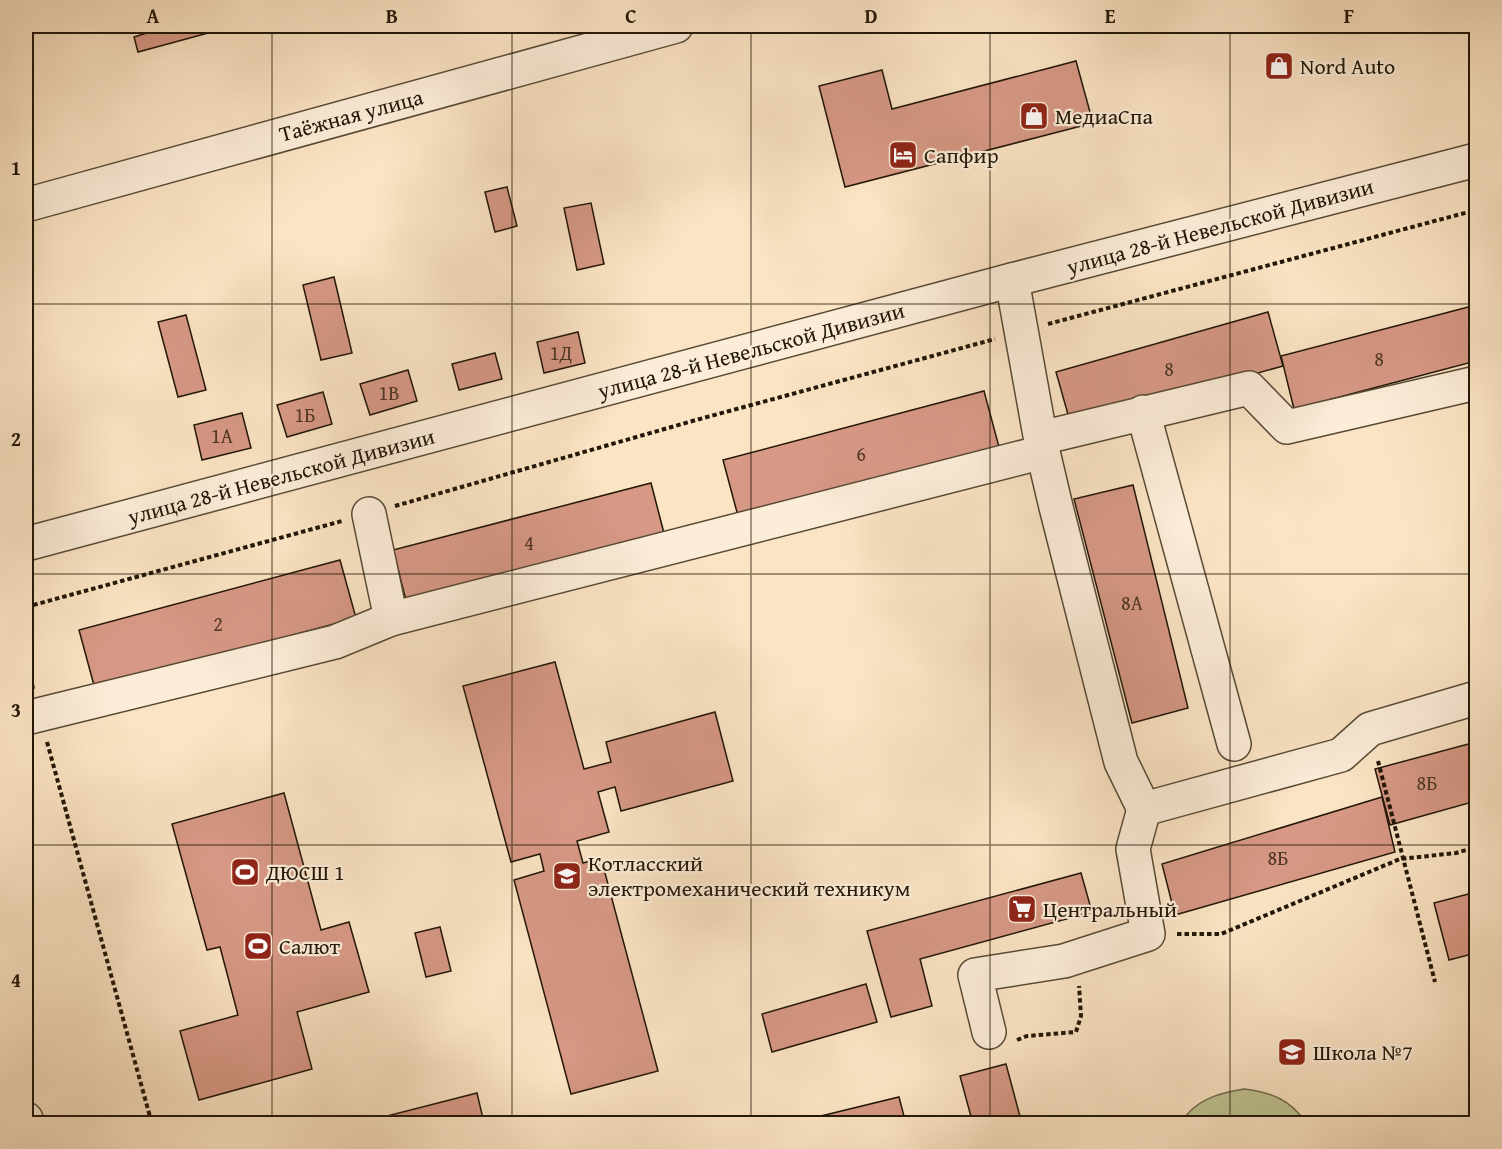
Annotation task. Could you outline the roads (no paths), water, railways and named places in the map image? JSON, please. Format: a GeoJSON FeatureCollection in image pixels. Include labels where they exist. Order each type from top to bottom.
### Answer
{"type":"FeatureCollection","features":[{"type":"Feature","properties":{"kind":"street","name":"Таёжная улица"},"geometry":{"type":"LineString","coordinates":[[26,205],[676,26]]}},
{"type":"Feature","properties":{"kind":"street","name":"улица 28-й Невельской Дивизии"},"geometry":{"type":"LineString","coordinates":[[26,544],[1012,280],[1476,160]]}},
{"type":"Feature","properties":{"kind":"street"},"geometry":{"type":"LineString","coordinates":[[998,1038],[975,975],[1064,962],[1148,934],[1134,849],[1144,809],[1121,762],[1042,445],[1012,280]]}},
{"type":"Feature","properties":{"kind":"street"},"geometry":{"type":"LineString","coordinates":[[33,716],[335,642],[391,619],[1042,445],[1143,412],[1249,388],[1287,427],[1476,383]]}},
{"type":"Feature","properties":{"kind":"street"},"geometry":{"type":"LineString","coordinates":[[1143,412],[1234,744]]}},
{"type":"Feature","properties":{"kind":"street"},"geometry":{"type":"LineString","coordinates":[[369,514],[391,619]]}},
{"type":"Feature","properties":{"kind":"street"},"geometry":{"type":"LineString","coordinates":[[1144,809],[1341,755],[1370,729],[1476,698]]}},
{"type":"Feature","properties":{"kind":"street"},"geometry":{"type":"LineString","coordinates":[[26,1119],[27,1124]]}},
{"type":"Feature","properties":{"kind":"place","name":"Nord Auto"},"geometry":{"type":"Point","coordinates":[1279,66]}},
{"type":"Feature","properties":{"kind":"place","name":"МедиаСпа"},"geometry":{"type":"Point","coordinates":[1034,116]}},
{"type":"Feature","properties":{"kind":"place","name":"Сапфир"},"geometry":{"type":"Point","coordinates":[903,155]}},
{"type":"Feature","properties":{"kind":"place","name":"ДЮСШ 1"},"geometry":{"type":"Point","coordinates":[245,872]}},
{"type":"Feature","properties":{"kind":"place","name":"Котласский электромеханический техникум"},"geometry":{"type":"Point","coordinates":[567,876]}},
{"type":"Feature","properties":{"kind":"place","name":"Центральный"},"geometry":{"type":"Point","coordinates":[1022,909]}},
{"type":"Feature","properties":{"kind":"place","name":"Салют"},"geometry":{"type":"Point","coordinates":[258,946]}},
{"type":"Feature","properties":{"kind":"place","name":"Школа №7"},"geometry":{"type":"Point","coordinates":[1292,1052]}}]}
